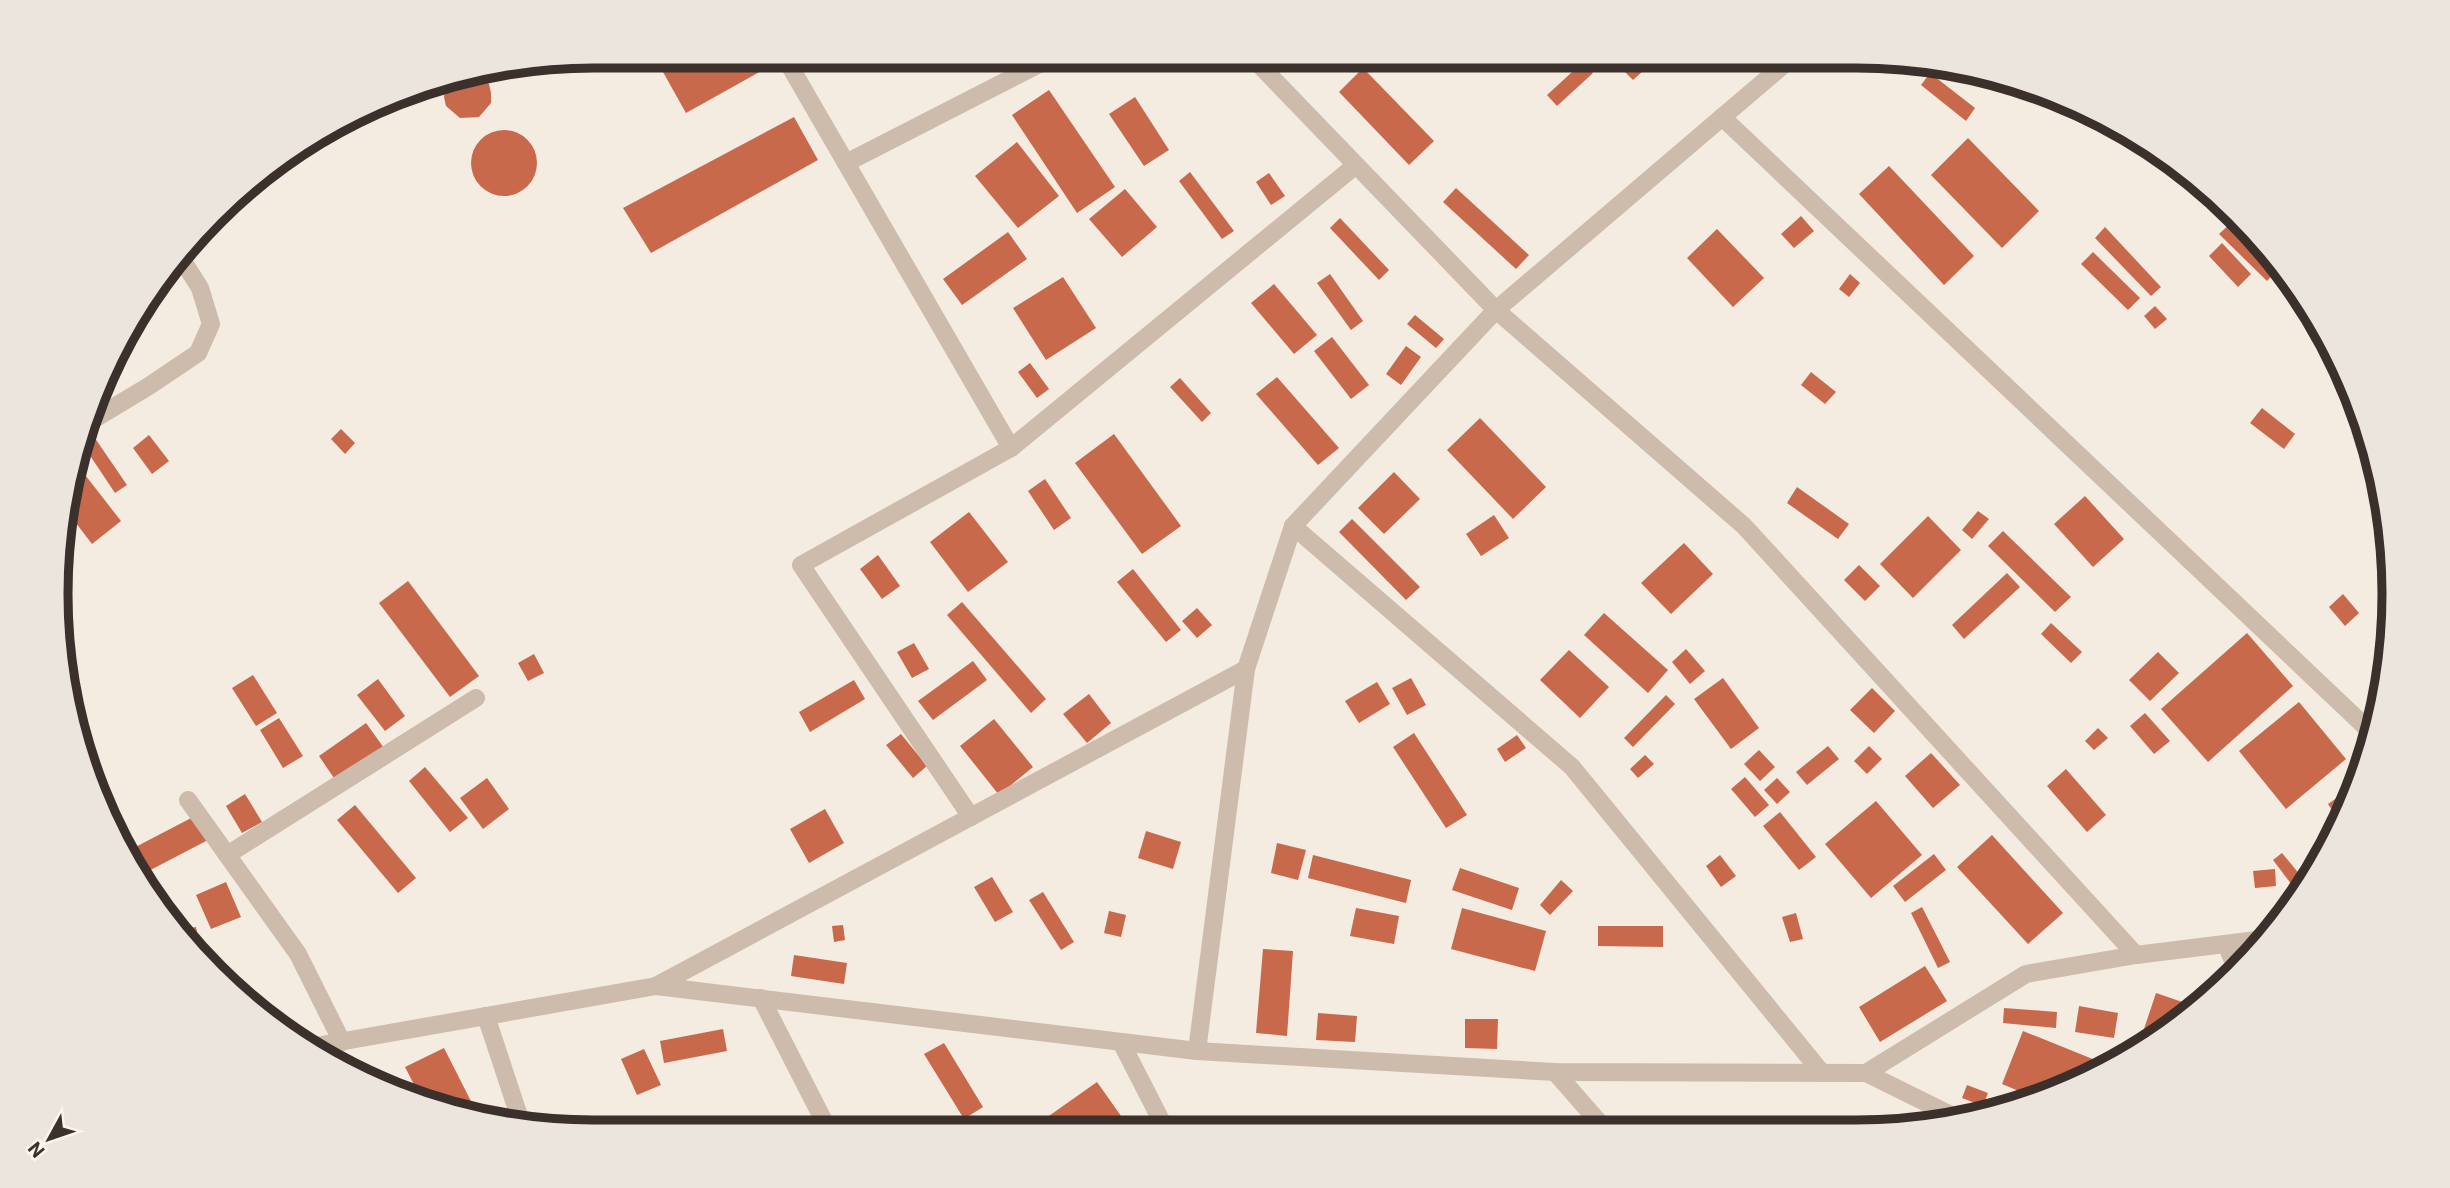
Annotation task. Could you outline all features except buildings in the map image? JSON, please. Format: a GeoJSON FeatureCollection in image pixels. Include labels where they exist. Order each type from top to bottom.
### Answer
{"type":"FeatureCollection","features":[{"type":"Feature","properties":{"kind":"street"},"geometry":{"type":"LineString","coordinates":[[791,68],[1011,448]]}},
{"type":"Feature","properties":{"kind":"street"},"geometry":{"type":"LineString","coordinates":[[846,163],[1032,68]]}},
{"type":"Feature","properties":{"kind":"street"},"geometry":{"type":"LineString","coordinates":[[1263,68],[1496,310],[1744,526],[2136,955]]}},
{"type":"Feature","properties":{"kind":"street"},"geometry":{"type":"LineString","coordinates":[[1197,1051],[1246,669],[1293,526],[1496,310],[1780,68]]}},
{"type":"Feature","properties":{"kind":"street"},"geometry":{"type":"LineString","coordinates":[[1723,117],[2365,726]]}},
{"type":"Feature","properties":{"kind":"street"},"geometry":{"type":"LineString","coordinates":[[971,817],[802,565],[1011,448],[1356,165]]}},
{"type":"Feature","properties":{"kind":"street"},"geometry":{"type":"LineString","coordinates":[[99,416],[198,352],[211,324],[200,288],[185,264]]}},
{"type":"Feature","properties":{"kind":"street"},"geometry":{"type":"LineString","coordinates":[[1293,526],[1572,767],[1822,1073]]}},
{"type":"Feature","properties":{"kind":"street"},"geometry":{"type":"LineString","coordinates":[[656,986],[1246,669]]}},
{"type":"Feature","properties":{"kind":"street"},"geometry":{"type":"LineString","coordinates":[[228,855],[476,698]]}},
{"type":"Feature","properties":{"kind":"street"},"geometry":{"type":"LineString","coordinates":[[188,800],[298,954],[342,1042]]}},
{"type":"Feature","properties":{"kind":"street"},"geometry":{"type":"LineString","coordinates":[[1866,1073],[2026,974],[2136,955],[2251,941]]}},
{"type":"Feature","properties":{"kind":"street"},"geometry":{"type":"LineString","coordinates":[[2226,944],[2233,961]]}},
{"type":"Feature","properties":{"kind":"street"},"geometry":{"type":"LineString","coordinates":[[324,1045],[656,986],[1197,1051],[1555,1072],[1866,1073],[1945,1112]]}},
{"type":"Feature","properties":{"kind":"street"},"geometry":{"type":"LineString","coordinates":[[761,998],[823,1120]]}},
{"type":"Feature","properties":{"kind":"street"},"geometry":{"type":"LineString","coordinates":[[486,1016],[518,1114]]}},
{"type":"Feature","properties":{"kind":"street"},"geometry":{"type":"LineString","coordinates":[[1121,1042],[1161,1120]]}},
{"type":"Feature","properties":{"kind":"street"},"geometry":{"type":"LineString","coordinates":[[1555,1072],[1597,1120]]}}]}
